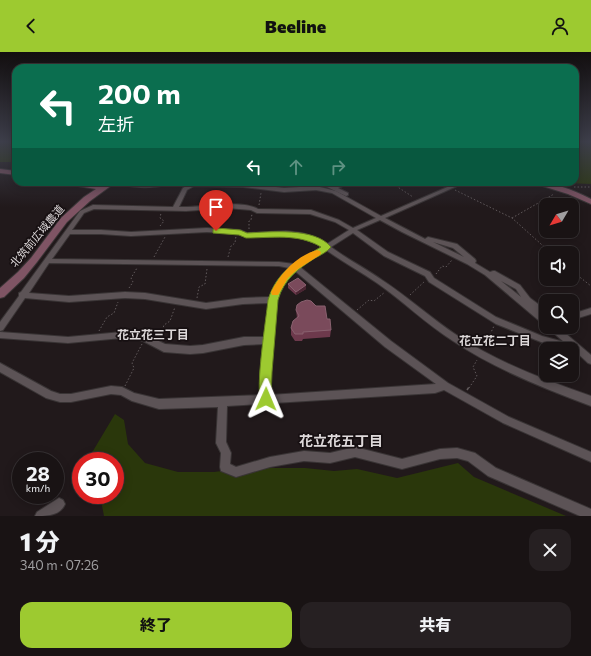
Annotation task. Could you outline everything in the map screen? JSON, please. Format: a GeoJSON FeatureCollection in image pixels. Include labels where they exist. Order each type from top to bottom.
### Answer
{"type":"FeatureCollection","features":[{"type":"Feature","properties":{"kind":"street"},"geometry":{"type":"LineString","coordinates":[[0,171],[12,172]]}},
{"type":"Feature","properties":{"kind":"street"},"geometry":{"type":"LineString","coordinates":[[91,186],[103,188]]}},
{"type":"Feature","properties":{"kind":"street","name":"北筑前広域農道"},"geometry":{"type":"LineString","coordinates":[[0,294],[25,270],[64,220],[87,199],[106,186]]}},
{"type":"Feature","properties":{"kind":"street"},"geometry":{"type":"LineString","coordinates":[[175,209],[184,189],[189,186]]}},
{"type":"Feature","properties":{"kind":"street"},"geometry":{"type":"LineString","coordinates":[[252,186],[284,190],[304,186]]}},
{"type":"Feature","properties":{"kind":"street"},"geometry":{"type":"LineString","coordinates":[[290,186],[322,188],[334,192],[380,215],[487,273],[539,316]]}},
{"type":"Feature","properties":{"kind":"street"},"geometry":{"type":"LineString","coordinates":[[333,186],[380,215]]}},
{"type":"Feature","properties":{"kind":"street"},"geometry":{"type":"LineString","coordinates":[[266,399],[273,300],[276,289],[285,276],[295,267],[353,230],[380,215],[455,186]]}},
{"type":"Feature","properties":{"kind":"street"},"geometry":{"type":"LineString","coordinates":[[550,186],[562,189],[591,202]]}},
{"type":"Feature","properties":{"kind":"street"},"geometry":{"type":"LineString","coordinates":[[0,328],[67,232],[82,212],[87,209],[175,209],[227,206],[255,210],[311,212],[337,221],[353,230],[386,254],[428,274],[431,280],[497,320],[520,332],[552,342]]}},
{"type":"Feature","properties":{"kind":"street"},"geometry":{"type":"LineString","coordinates":[[389,218],[422,236],[456,246],[473,261],[518,287],[527,300],[539,309]]}},
{"type":"Feature","properties":{"kind":"street"},"geometry":{"type":"LineString","coordinates":[[67,232],[166,234],[199,230],[243,234],[300,235],[316,240],[343,260],[390,289],[406,303],[481,354],[536,381],[591,401]]}},
{"type":"Feature","properties":{"kind":"street"},"geometry":{"type":"LineString","coordinates":[[47,260],[141,263],[279,264],[295,267],[388,344],[445,386],[506,420],[591,457]]}},
{"type":"Feature","properties":{"kind":"street"},"geometry":{"type":"LineString","coordinates":[[22,295],[69,299],[123,296],[151,297],[206,306],[243,301],[273,300]]}},
{"type":"Feature","properties":{"kind":"street"},"geometry":{"type":"LineString","coordinates":[[579,315],[591,311]]}},
{"type":"Feature","properties":{"kind":"street"},"geometry":{"type":"LineString","coordinates":[[561,334],[571,342]]}},
{"type":"Feature","properties":{"kind":"street"},"geometry":{"type":"LineString","coordinates":[[0,335],[68,340],[96,336],[122,335],[145,338],[164,348],[190,350],[244,341],[269,340]]}},
{"type":"Feature","properties":{"kind":"street"},"geometry":{"type":"LineString","coordinates":[[579,349],[591,360]]}},
{"type":"Feature","properties":{"kind":"street"},"geometry":{"type":"LineString","coordinates":[[0,367],[49,395],[60,398],[71,398],[111,390],[159,404],[223,402],[435,389],[445,386]]}},
{"type":"Feature","properties":{"kind":"street"},"geometry":{"type":"LineString","coordinates":[[223,402],[221,443],[226,454],[225,467],[236,472],[270,462],[304,456],[330,458],[355,452],[402,464],[440,454],[457,453],[471,457],[492,472],[591,515]]}},
{"type":"Feature","properties":{"kind":"street"},"geometry":{"type":"LineString","coordinates":[[41,516],[59,504]]}},
{"type":"Feature","properties":{"kind":"path"},"geometry":{"type":"LineString","coordinates":[[396,186],[419,201]]}},
{"type":"Feature","properties":{"kind":"path"},"geometry":{"type":"LineString","coordinates":[[512,218],[562,189],[578,186],[591,186]]}},
{"type":"Feature","properties":{"kind":"path"},"geometry":{"type":"LineString","coordinates":[[227,264],[231,246],[235,243],[236,236],[249,231],[249,221],[251,220],[259,199],[261,198],[261,187]]}},
{"type":"Feature","properties":{"kind":"path"},"geometry":{"type":"LineString","coordinates":[[451,188],[512,218],[543,246]]}},
{"type":"Feature","properties":{"kind":"path"},"geometry":{"type":"LineString","coordinates":[[156,234],[164,220],[160,218],[163,209]]}},
{"type":"Feature","properties":{"kind":"path"},"geometry":{"type":"LineString","coordinates":[[151,263],[166,234]]}},
{"type":"Feature","properties":{"kind":"path"},"geometry":{"type":"LineString","coordinates":[[96,336],[107,317],[114,313],[123,296],[133,282],[131,278],[141,263]]}},
{"type":"Feature","properties":{"kind":"path"},"geometry":{"type":"LineString","coordinates":[[196,305],[199,287],[205,284],[208,263]]}},
{"type":"Feature","properties":{"kind":"path"},"geometry":{"type":"LineString","coordinates":[[579,277],[591,286]]}},
{"type":"Feature","properties":{"kind":"path"},"geometry":{"type":"LineString","coordinates":[[352,314],[369,300],[374,301],[390,289]]}},
{"type":"Feature","properties":{"kind":"path"},"geometry":{"type":"LineString","coordinates":[[157,345],[164,325],[170,321],[177,301]]}},
{"type":"Feature","properties":{"kind":"path"},"geometry":{"type":"LineString","coordinates":[[464,396],[477,376],[473,367],[481,354],[497,320]]}},
{"type":"Feature","properties":{"kind":"path"},"geometry":{"type":"LineString","coordinates":[[122,392],[134,368],[132,363],[145,338]]}},
{"type":"Feature","properties":{"kind":"green space"},"geometry":{"type":"Polygon","coordinates":[[[579,164],[591,164],[591,184],[579,184],[579,164]]]}},
{"type":"Feature","properties":{"kind":"green space"},"geometry":{"type":"Polygon","coordinates":[[[115,414],[124,420],[128,444],[145,463],[178,472],[214,472],[246,468],[305,468],[334,471],[357,469],[397,478],[458,463],[474,477],[566,516],[104,516],[102,504],[124,504],[124,452],[92,452],[115,414]]]}},
{"type":"Feature","properties":{"kind":"building"},"geometry":{"type":"Polygon","coordinates":[[[298,278],[306,285],[296,292],[288,284],[298,278]]]}},
{"type":"Feature","properties":{"kind":"building"},"geometry":{"type":"Polygon","coordinates":[[[307,300],[311,301],[316,306],[325,306],[327,319],[330,319],[331,330],[295,334],[291,328],[293,321],[299,316],[296,310],[297,305],[307,300]]]}},
{"type":"Feature","properties":{"kind":"slow traffic"},"geometry":{"type":"LineString","coordinates":[[275,292],[285,276],[295,267],[317,253]]}},
{"type":"Feature","properties":{"kind":"district","name":"花立花三丁目"},"geometry":{"type":"Point","coordinates":[153,335]}},
{"type":"Feature","properties":{"kind":"district","name":"花立花二丁目"},"geometry":{"type":"Point","coordinates":[495,341]}},
{"type":"Feature","properties":{"kind":"district","name":"花立花五丁目"},"geometry":{"type":"Point","coordinates":[341,441]}},
{"type":"Feature","properties":{"kind":"route"},"geometry":{"type":"LineString","coordinates":[[216,231],[240,232],[246,235],[300,235],[316,240],[327,247],[295,267],[285,276],[276,289],[273,300],[266,372],[266,399]]}}]}
